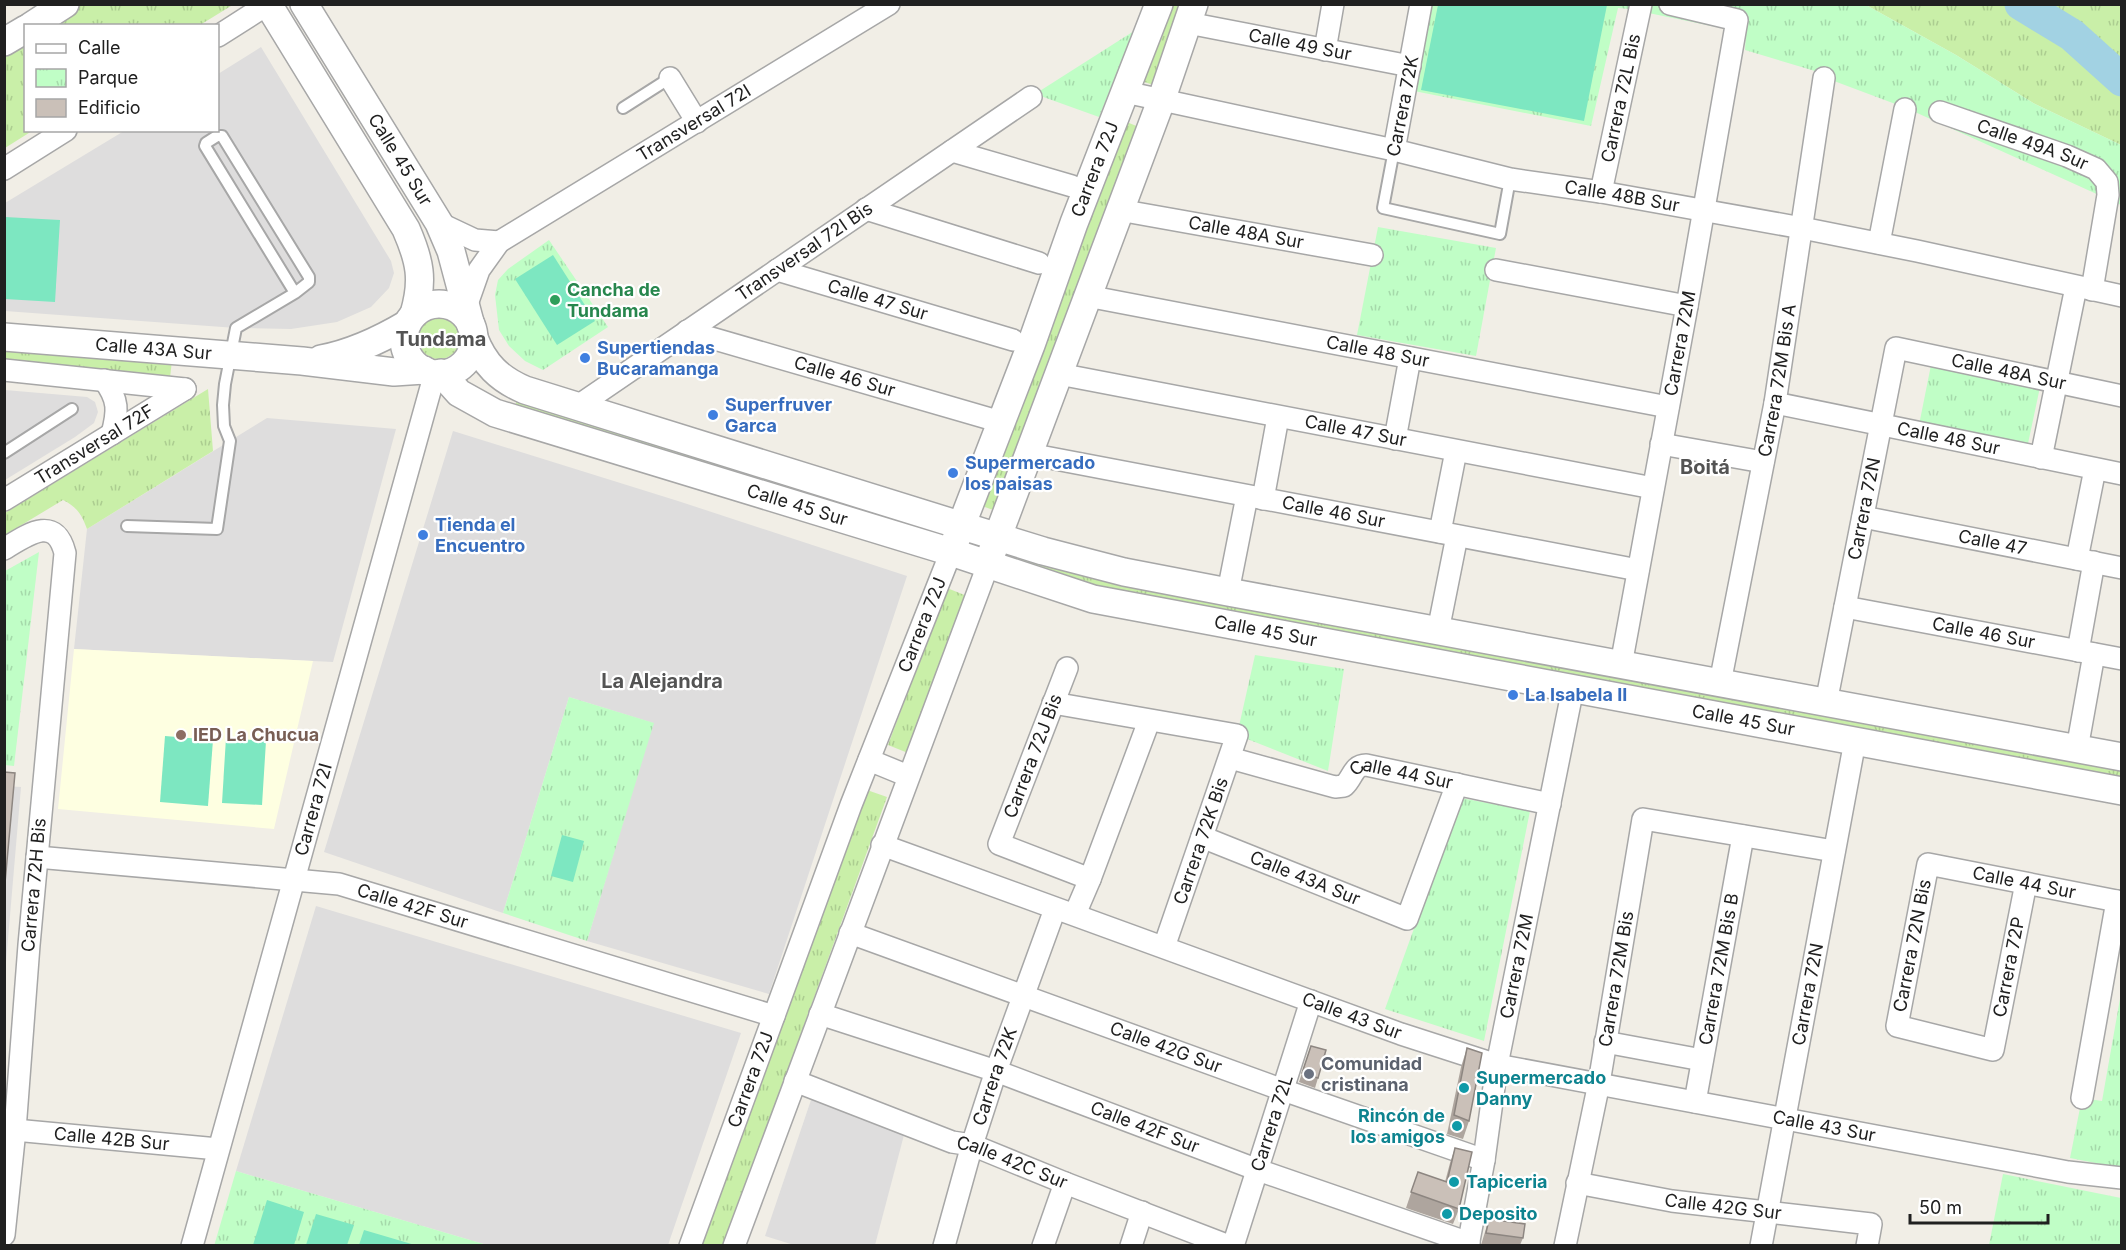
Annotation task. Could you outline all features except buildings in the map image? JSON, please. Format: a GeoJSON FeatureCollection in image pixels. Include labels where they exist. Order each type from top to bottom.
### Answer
{"type":"FeatureCollection","features":[{"type":"Feature","properties":{"kind":"street"},"geometry":{"type":"LineString","coordinates":[[34,24],[64,4]]}},
{"type":"Feature","properties":{"kind":"street"},"geometry":{"type":"LineString","coordinates":[[219,35],[268,4]]}},
{"type":"Feature","properties":{"kind":"street","name":"Calle 45 Sur"},"geometry":{"type":"LineString","coordinates":[[268,4],[406,229],[416,250],[420,273],[420,293],[410,319]]}},
{"type":"Feature","properties":{"kind":"street","name":"Calle 45 Sur"},"geometry":{"type":"LineString","coordinates":[[304,4],[439,223],[451,251],[470,324],[486,363],[510,384],[1043,551],[1089,563],[1228,592],[2121,758]]}},
{"type":"Feature","properties":{"kind":"street","name":"Transversal 72I"},"geometry":{"type":"LineString","coordinates":[[470,324],[479,270],[499,242],[889,4]]}},
{"type":"Feature","properties":{"kind":"street","name":"Carrera 72J"},"geometry":{"type":"LineString","coordinates":[[690,1245],[869,760],[962,525],[1074,223],[1159,4]]}},
{"type":"Feature","properties":{"kind":"street"},"geometry":{"type":"LineString","coordinates":[[1325,50],[1333,4]]}},
{"type":"Feature","properties":{"kind":"street","name":"Carrera 72K"},"geometry":{"type":"LineString","coordinates":[[1394,150],[1421,4]]}},
{"type":"Feature","properties":{"kind":"street","name":"Carrera 72L Bis"},"geometry":{"type":"LineString","coordinates":[[1601,192],[1641,4]]}},
{"type":"Feature","properties":{"kind":"street","name":"Carrera 72M"},"geometry":{"type":"LineString","coordinates":[[1621,665],[1737,20],[1670,4]]}},
{"type":"Feature","properties":{"kind":"street","name":"Carrera 72J"},"geometry":{"type":"LineString","coordinates":[[734,1245],[1194,11]]}},
{"type":"Feature","properties":{"kind":"street","name":"Calle 49 Sur"},"geometry":{"type":"LineString","coordinates":[[1194,11],[1325,50],[1410,66]]}},
{"type":"Feature","properties":{"kind":"street"},"geometry":{"type":"LineString","coordinates":[[4,42],[24,30]]}},
{"type":"Feature","properties":{"kind":"street"},"geometry":{"type":"LineString","coordinates":[[670,78],[697,122]]}},
{"type":"Feature","properties":{"kind":"street","name":"Carrera 72M Bis A"},"geometry":{"type":"LineString","coordinates":[[1720,683],[1775,403],[1824,78]]}},
{"type":"Feature","properties":{"kind":"street","name":"Calle 48B Sur"},"geometry":{"type":"LineString","coordinates":[[1125,92],[1394,150],[1510,179],[1601,192],[1802,228],[2121,296]]}},
{"type":"Feature","properties":{"kind":"street","name":"Transversal 72I Bis"},"geometry":{"type":"LineString","coordinates":[[578,406],[1030,97]]}},
{"type":"Feature","properties":{"kind":"street"},"geometry":{"type":"LineString","coordinates":[[1880,243],[1905,109]]}},
{"type":"Feature","properties":{"kind":"street","name":"Calle 49A Sur"},"geometry":{"type":"LineString","coordinates":[[1940,111],[2056,152],[2096,169],[2107,182],[2108,195],[2084,288]]}},
{"type":"Feature","properties":{"kind":"street"},"geometry":{"type":"LineString","coordinates":[[4,169],[63,132]]}},
{"type":"Feature","properties":{"kind":"street"},"geometry":{"type":"LineString","coordinates":[[952,151],[1072,186]]}},
{"type":"Feature","properties":{"kind":"street"},"geometry":{"type":"LineString","coordinates":[[866,209],[1039,263]]}},
{"type":"Feature","properties":{"kind":"street","name":"Calle 48A Sur"},"geometry":{"type":"LineString","coordinates":[[1119,210],[1372,255]]}},
{"type":"Feature","properties":{"kind":"street"},"geometry":{"type":"LineString","coordinates":[[439,223],[475,240],[499,242]]}},
{"type":"Feature","properties":{"kind":"street","name":"Calle 47 Sur"},"geometry":{"type":"LineString","coordinates":[[777,270],[1013,340]]}},
{"type":"Feature","properties":{"kind":"street"},"geometry":{"type":"LineString","coordinates":[[1496,270],[1687,306]]}},
{"type":"Feature","properties":{"kind":"street"},"geometry":{"type":"LineString","coordinates":[[2041,458],[2055,382],[2084,288]]}},
{"type":"Feature","properties":{"kind":"street","name":"Calle 48 Sur"},"geometry":{"type":"LineString","coordinates":[[1087,296],[1668,407]]}},
{"type":"Feature","properties":{"kind":"street"},"geometry":{"type":"LineString","coordinates":[[434,304],[446,304],[465,316],[470,324],[472,348],[461,365],[452,371],[433,372],[415,364],[408,356],[404,345],[404,334],[410,319],[423,308],[434,304]]}},
{"type":"Feature","properties":{"kind":"street","name":"Calle 43A Sur"},"geometry":{"type":"LineString","coordinates":[[302,361],[347,353],[378,340],[410,319]]}},
{"type":"Feature","properties":{"kind":"street","name":"Calle 46 Sur"},"geometry":{"type":"LineString","coordinates":[[687,331],[1001,422]]}},
{"type":"Feature","properties":{"kind":"street","name":"Calle 43A Sur"},"geometry":{"type":"LineString","coordinates":[[4,337],[302,361],[394,372],[433,372]]}},
{"type":"Feature","properties":{"kind":"street","name":"Calle 48A Sur"},"geometry":{"type":"LineString","coordinates":[[1896,348],[2121,396]]}},
{"type":"Feature","properties":{"kind":"street","name":"Carrera 72N"},"geometry":{"type":"LineString","coordinates":[[1826,703],[1896,348]]}},
{"type":"Feature","properties":{"kind":"street"},"geometry":{"type":"LineString","coordinates":[[1395,439],[1410,358]]}},
{"type":"Feature","properties":{"kind":"street","name":"Calle 43A Sur"},"geometry":{"type":"LineString","coordinates":[[4,370],[185,389]]}},
{"type":"Feature","properties":{"kind":"street","name":"Calle 45 Sur"},"geometry":{"type":"LineString","coordinates":[[433,372],[459,393],[495,413],[1094,598],[2121,791]]}},
{"type":"Feature","properties":{"kind":"street","name":"Carrera 72I"},"geometry":{"type":"LineString","coordinates":[[192,1245],[433,372]]}},
{"type":"Feature","properties":{"kind":"street","name":"Calle 47 Sur"},"geometry":{"type":"LineString","coordinates":[[1059,374],[1653,488]]}},
{"type":"Feature","properties":{"kind":"street"},"geometry":{"type":"LineString","coordinates":[[104,380],[115,398],[117,409],[112,434]]}},
{"type":"Feature","properties":{"kind":"street","name":"Transversal 72F"},"geometry":{"type":"LineString","coordinates":[[4,500],[185,389]]}},
{"type":"Feature","properties":{"kind":"street","name":"Calle 48 Sur"},"geometry":{"type":"LineString","coordinates":[[1775,403],[2121,474]]}},
{"type":"Feature","properties":{"kind":"street"},"geometry":{"type":"LineString","coordinates":[[1228,592],[1278,417]]}},
{"type":"Feature","properties":{"kind":"street"},"geometry":{"type":"LineString","coordinates":[[1661,444],[1763,462]]}},
{"type":"Feature","properties":{"kind":"street"},"geometry":{"type":"LineString","coordinates":[[1438,631],[1456,451]]}},
{"type":"Feature","properties":{"kind":"street","name":"Calle 46 Sur"},"geometry":{"type":"LineString","coordinates":[[1029,454],[1638,570]]}},
{"type":"Feature","properties":{"kind":"street"},"geometry":{"type":"LineString","coordinates":[[2077,749],[2086,652],[2085,561],[2095,469]]}},
{"type":"Feature","properties":{"kind":"street","name":"Calle 47"},"geometry":{"type":"LineString","coordinates":[[1863,517],[2121,568]]}},
{"type":"Feature","properties":{"kind":"street","name":"Carrera 72H Bis"},"geometry":{"type":"LineString","coordinates":[[4,549],[40,530],[58,536],[65,553],[22,1026],[10,1129],[4,1235]]}},
{"type":"Feature","properties":{"kind":"street","name":"Calle 46 Sur"},"geometry":{"type":"LineString","coordinates":[[1845,608],[2121,659]]}},
{"type":"Feature","properties":{"kind":"street","name":"Carrera 72J Bis"},"geometry":{"type":"LineString","coordinates":[[1066,668],[999,844],[1090,879]]}},
{"type":"Feature","properties":{"kind":"street","name":"Carrera 72M"},"geometry":{"type":"LineString","coordinates":[[1468,1244],[1484,1160],[1497,1065],[1573,688]]}},
{"type":"Feature","properties":{"kind":"street"},"geometry":{"type":"LineString","coordinates":[[1053,703],[1149,721]]}},
{"type":"Feature","properties":{"kind":"street","name":"Carrera 72K"},"geometry":{"type":"LineString","coordinates":[[944,1245],[972,1145],[996,1071],[1025,995],[1065,912],[1090,879],[1149,721]]}},
{"type":"Feature","properties":{"kind":"street","name":"Carrera 72K Bis"},"geometry":{"type":"LineString","coordinates":[[1149,721],[1237,735],[1164,947]]}},
{"type":"Feature","properties":{"kind":"street","name":"Carrera 72N"},"geometry":{"type":"LineString","coordinates":[[1761,1245],[1855,741]]}},
{"type":"Feature","properties":{"kind":"street","name":"Calle 44 Sur"},"geometry":{"type":"LineString","coordinates":[[1230,758],[1335,787],[1344,786],[1355,768],[1366,765],[1550,804]]}},
{"type":"Feature","properties":{"kind":"street"},"geometry":{"type":"LineString","coordinates":[[869,760],[908,776]]}},
{"type":"Feature","properties":{"kind":"street","name":"Calle 43A Sur"},"geometry":{"type":"LineString","coordinates":[[1202,837],[1407,919],[1457,784]]}},
{"type":"Feature","properties":{"kind":"street","name":"Carrera 72M Bis"},"geometry":{"type":"LineString","coordinates":[[1565,1245],[1599,1083],[1643,819],[1743,836]]}},
{"type":"Feature","properties":{"kind":"street"},"geometry":{"type":"LineString","coordinates":[[1743,836],[1834,851]]}},
{"type":"Feature","properties":{"kind":"street","name":"Carrera 72M Bis B"},"geometry":{"type":"LineString","coordinates":[[1695,1102],[1743,836]]}},
{"type":"Feature","properties":{"kind":"street","name":"Calle 43 Sur"},"geometry":{"type":"LineString","coordinates":[[882,844],[1311,1001],[1497,1065],[2068,1172],[2121,1178]]}},
{"type":"Feature","properties":{"kind":"street","name":"Calle 42F Sur"},"geometry":{"type":"LineString","coordinates":[[37,857],[339,884],[774,1016]]}},
{"type":"Feature","properties":{"kind":"street","name":"Calle 44 Sur"},"geometry":{"type":"LineString","coordinates":[[1928,864],[2119,902]]}},
{"type":"Feature","properties":{"kind":"street","name":"Carrera 72N Bis"},"geometry":{"type":"LineString","coordinates":[[1928,864],[1898,1026],[1993,1050]]}},
{"type":"Feature","properties":{"kind":"street","name":"Carrera 72P"},"geometry":{"type":"LineString","coordinates":[[1993,1050],[2026,883]]}},
{"type":"Feature","properties":{"kind":"street"},"geometry":{"type":"LineString","coordinates":[[2082,1098],[2119,902]]}},
{"type":"Feature","properties":{"kind":"street","name":"Calle 42G Sur"},"geometry":{"type":"LineString","coordinates":[[850,933],[1283,1090],[1484,1160]]}},
{"type":"Feature","properties":{"kind":"street","name":"Carrera 72L"},"geometry":{"type":"LineString","coordinates":[[1231,1245],[1258,1170],[1311,1001]]}},
{"type":"Feature","properties":{"kind":"street","name":"Calle 42F Sur"},"geometry":{"type":"LineString","coordinates":[[820,1014],[996,1071],[1258,1170],[1468,1244]]}},
{"type":"Feature","properties":{"kind":"street"},"geometry":{"type":"LineString","coordinates":[[1605,1042],[1702,1060]]}},
{"type":"Feature","properties":{"kind":"street","name":"Calle 42C Sur"},"geometry":{"type":"LineString","coordinates":[[795,1081],[952,1142],[972,1145],[1065,1183],[1231,1245]]}},
{"type":"Feature","properties":{"kind":"street","name":"Calle 42B Sur"},"geometry":{"type":"LineString","coordinates":[[10,1129],[218,1149]]}},
{"type":"Feature","properties":{"kind":"street"},"geometry":{"type":"LineString","coordinates":[[1044,1245],[1065,1183]]}},
{"type":"Feature","properties":{"kind":"street","name":"Calle 42G Sur"},"geometry":{"type":"LineString","coordinates":[[1577,1183],[1672,1201],[1871,1224],[1867,1245]]}},
{"type":"Feature","properties":{"kind":"street"},"geometry":{"type":"LineString","coordinates":[[1131,1245],[1142,1212]]}},
{"type":"Feature","properties":{"kind":"lane"},"geometry":{"type":"LineString","coordinates":[[623,108],[670,78]]}},
{"type":"Feature","properties":{"kind":"lane"},"geometry":{"type":"LineString","coordinates":[[128,526],[217,529],[230,441],[224,426],[223,405],[229,356],[236,328],[295,293],[309,282],[309,277],[222,136],[217,136],[205,146],[295,293]]}},
{"type":"Feature","properties":{"kind":"lane","name":"Carrera 72K"},"geometry":{"type":"LineString","coordinates":[[1394,150],[1383,208],[1500,234],[1510,179]]}},
{"type":"Feature","properties":{"kind":"lane"},"geometry":{"type":"LineString","coordinates":[[4,453],[72,409]]}},
{"type":"Feature","properties":{"kind":"shaded area","name":"Tundama"},"geometry":{"type":"Polygon","coordinates":[[[261,47],[391,261],[394,273],[389,288],[371,307],[337,322],[291,329],[236,328],[5,311],[5,203],[122,132],[219,132],[219,73],[261,47]]]}},
{"type":"Feature","properties":{"kind":"shaded area"},"geometry":{"type":"Polygon","coordinates":[[[5,390],[87,397],[95,402],[98,412],[94,423],[75,437],[5,480],[5,390]]]}},
{"type":"Feature","properties":{"kind":"shaded area"},"geometry":{"type":"Polygon","coordinates":[[[267,418],[396,429],[333,662],[74,649],[87,529],[267,418]]]}},
{"type":"Feature","properties":{"kind":"shaded area"},"geometry":{"type":"Polygon","coordinates":[[[453,431],[907,576],[769,994],[587,941],[653,723],[569,697],[503,913],[324,852],[453,431]]]}},
{"type":"Feature","properties":{"kind":"shaded area","name":"IED La Chucua"},"geometry":{"type":"Polygon","coordinates":[[[74,649],[313,661],[274,829],[58,809],[74,649]]]}},
{"type":"Feature","properties":{"kind":"shaded area"},"geometry":{"type":"Polygon","coordinates":[[[5,786],[21,787],[5,974],[5,786]]]}},
{"type":"Feature","properties":{"kind":"shaded area"},"geometry":{"type":"Polygon","coordinates":[[[316,906],[741,1033],[668,1245],[487,1245],[236,1171],[316,906]]]}},
{"type":"Feature","properties":{"kind":"shaded area"},"geometry":{"type":"Polygon","coordinates":[[[812,1097],[904,1135],[875,1245],[794,1245],[765,1236],[812,1097]]]}},
{"type":"Feature","properties":{"kind":"green space"},"geometry":{"type":"Polygon","coordinates":[[[230,4],[231,6],[202,24],[50,24],[81,5],[230,4]]]}},
{"type":"Feature","properties":{"kind":"green space"},"geometry":{"type":"Polygon","coordinates":[[[1172,5],[1184,5],[1160,87],[1141,81],[1172,5]]]}},
{"type":"Feature","properties":{"kind":"green space"},"geometry":{"type":"Polygon","coordinates":[[[1424,5],[1866,5],[1956,55],[2035,104],[2121,145],[2121,205],[1906,108],[1834,81],[1835,77],[1745,50],[1746,33],[1629,9],[1618,8],[1591,126],[1409,90],[1424,5]]]}},
{"type":"Feature","properties":{"kind":"green space"},"geometry":{"type":"Polygon","coordinates":[[[1438,5],[1607,5],[1584,121],[1421,90],[1438,5]]]}},
{"type":"Feature","properties":{"kind":"green space"},"geometry":{"type":"Polygon","coordinates":[[[1866,5],[2121,5],[2121,145],[2035,104],[1956,55],[1866,5]]]}},
{"type":"Feature","properties":{"kind":"green space"},"geometry":{"type":"Polygon","coordinates":[[[1134,31],[1099,117],[1035,94],[1134,31]]]}},
{"type":"Feature","properties":{"kind":"green space"},"geometry":{"type":"Polygon","coordinates":[[[24,40],[24,132],[30,132],[5,148],[4,52],[24,40]]]}},
{"type":"Feature","properties":{"kind":"green space"},"geometry":{"type":"Polygon","coordinates":[[[1124,121],[1139,127],[996,511],[982,506],[1124,121]]]}},
{"type":"Feature","properties":{"kind":"green space"},"geometry":{"type":"Polygon","coordinates":[[[5,217],[60,220],[55,302],[5,299],[5,217]]]}},
{"type":"Feature","properties":{"kind":"green space"},"geometry":{"type":"Polygon","coordinates":[[[1378,227],[1496,248],[1476,356],[1357,335],[1378,227]]]}},
{"type":"Feature","properties":{"kind":"green space"},"geometry":{"type":"Polygon","coordinates":[[[549,240],[608,327],[543,370],[525,361],[509,346],[499,330],[495,295],[498,280],[508,269],[549,240]]]}},
{"type":"Feature","properties":{"kind":"green space","name":"Cancha de Tundama"},"geometry":{"type":"Polygon","coordinates":[[[553,255],[595,321],[557,345],[515,279],[553,255]]]}},
{"type":"Feature","properties":{"kind":"green space"},"geometry":{"type":"Polygon","coordinates":[[[439,317],[454,323],[460,338],[454,353],[439,359],[424,353],[418,338],[424,323],[439,317]]]}},
{"type":"Feature","properties":{"kind":"green space"},"geometry":{"type":"Polygon","coordinates":[[[4,345],[172,360],[170,378],[5,363],[4,345]]]}},
{"type":"Feature","properties":{"kind":"green space"},"geometry":{"type":"Polygon","coordinates":[[[1931,365],[2040,387],[2026,453],[1918,430],[1931,365]]]}},
{"type":"Feature","properties":{"kind":"green space"},"geometry":{"type":"Polygon","coordinates":[[[208,389],[213,451],[87,529],[78,512],[63,500],[5,535],[5,513],[208,389]]]}},
{"type":"Feature","properties":{"kind":"green space"},"geometry":{"type":"Polygon","coordinates":[[[517,400],[933,523],[930,535],[513,412],[517,400]]]}},
{"type":"Feature","properties":{"kind":"green space"},"geometry":{"type":"Polygon","coordinates":[[[39,552],[14,766],[5,765],[5,571],[39,552]]]}},
{"type":"Feature","properties":{"kind":"green space"},"geometry":{"type":"Polygon","coordinates":[[[1010,553],[2121,770],[2121,781],[1123,592],[1006,561],[1010,553]]]}},
{"type":"Feature","properties":{"kind":"green space"},"geometry":{"type":"Polygon","coordinates":[[[947,588],[967,596],[908,753],[888,745],[947,588]]]}},
{"type":"Feature","properties":{"kind":"green space"},"geometry":{"type":"Polygon","coordinates":[[[1255,655],[1344,669],[1328,771],[1237,735],[1255,655]]]}},
{"type":"Feature","properties":{"kind":"green space"},"geometry":{"type":"Polygon","coordinates":[[[569,697],[654,723],[587,941],[503,913],[569,697]]]}},
{"type":"Feature","properties":{"kind":"green space"},"geometry":{"type":"Polygon","coordinates":[[[165,736],[213,740],[208,806],[160,802],[165,736]]]}},
{"type":"Feature","properties":{"kind":"green space"},"geometry":{"type":"Polygon","coordinates":[[[226,738],[266,741],[262,805],[222,803],[226,738]]]}},
{"type":"Feature","properties":{"kind":"green space"},"geometry":{"type":"Polygon","coordinates":[[[867,790],[887,797],[724,1245],[702,1246],[867,790]]]}},
{"type":"Feature","properties":{"kind":"green space"},"geometry":{"type":"Polygon","coordinates":[[[1461,798],[1530,811],[1484,1041],[1385,1009],[1461,798]]]}},
{"type":"Feature","properties":{"kind":"green space"},"geometry":{"type":"Polygon","coordinates":[[[562,835],[584,841],[573,882],[551,876],[562,835]]]}},
{"type":"Feature","properties":{"kind":"green space"},"geometry":{"type":"Polygon","coordinates":[[[2121,993],[2121,1168],[2070,1158],[2082,1098],[2102,1101],[2121,993]]]}},
{"type":"Feature","properties":{"kind":"green space"},"geometry":{"type":"Polygon","coordinates":[[[236,1171],[487,1245],[214,1246],[236,1171]]]}},
{"type":"Feature","properties":{"kind":"green space"},"geometry":{"type":"Polygon","coordinates":[[[2003,1174],[2121,1198],[2121,1245],[1989,1245],[2003,1174]]]}},
{"type":"Feature","properties":{"kind":"green space"},"geometry":{"type":"Polygon","coordinates":[[[267,1200],[304,1212],[294,1245],[253,1245],[267,1200]]]}},
{"type":"Feature","properties":{"kind":"green space"},"geometry":{"type":"Polygon","coordinates":[[[316,1214],[354,1225],[347,1245],[306,1245],[316,1214]]]}},
{"type":"Feature","properties":{"kind":"green space"},"geometry":{"type":"Polygon","coordinates":[[[364,1230],[415,1245],[359,1245],[364,1230]]]}},
{"type":"Feature","properties":{"kind":"waterway"},"geometry":{"type":"LineString","coordinates":[[2021,4],[2072,35],[2122,80]]}},
{"type":"Feature","properties":{"kind":"place","name":"Cancha de Tundama"},"geometry":{"type":"Point","coordinates":[555,300]}},
{"type":"Feature","properties":{"kind":"place","name":"Supertiendas Bucaramanga"},"geometry":{"type":"Point","coordinates":[585,358]}},
{"type":"Feature","properties":{"kind":"place","name":"Superfruver Garca"},"geometry":{"type":"Point","coordinates":[713,415]}},
{"type":"Feature","properties":{"kind":"place","name":"Supermercado los paisas"},"geometry":{"type":"Point","coordinates":[953,473]}},
{"type":"Feature","properties":{"kind":"place","name":"Tienda el Encuentro"},"geometry":{"type":"Point","coordinates":[423,535]}},
{"type":"Feature","properties":{"kind":"place","name":"La Isabela II"},"geometry":{"type":"Point","coordinates":[1513,695]}},
{"type":"Feature","properties":{"kind":"place","name":"IED La Chucua"},"geometry":{"type":"Point","coordinates":[181,735]}},
{"type":"Feature","properties":{"kind":"place","name":"Comunidad cristinana"},"geometry":{"type":"Point","coordinates":[1309,1074]}},
{"type":"Feature","properties":{"kind":"place","name":"Supermercado Danny"},"geometry":{"type":"Point","coordinates":[1464,1088]}},
{"type":"Feature","properties":{"kind":"place","name":"Rincón de los amigos"},"geometry":{"type":"Point","coordinates":[1457,1126]}},
{"type":"Feature","properties":{"kind":"place","name":"Tapiceria"},"geometry":{"type":"Point","coordinates":[1454,1182]}},
{"type":"Feature","properties":{"kind":"place","name":"Deposito"},"geometry":{"type":"Point","coordinates":[1447,1214]}},
{"type":"Feature","properties":{"kind":"district","name":"Tundama"},"geometry":{"type":"Point","coordinates":[441,339]}},
{"type":"Feature","properties":{"kind":"district","name":"Boitá"},"geometry":{"type":"Point","coordinates":[1705,467]}},
{"type":"Feature","properties":{"kind":"district","name":"La Alejandra"},"geometry":{"type":"Point","coordinates":[662,681]}}]}
